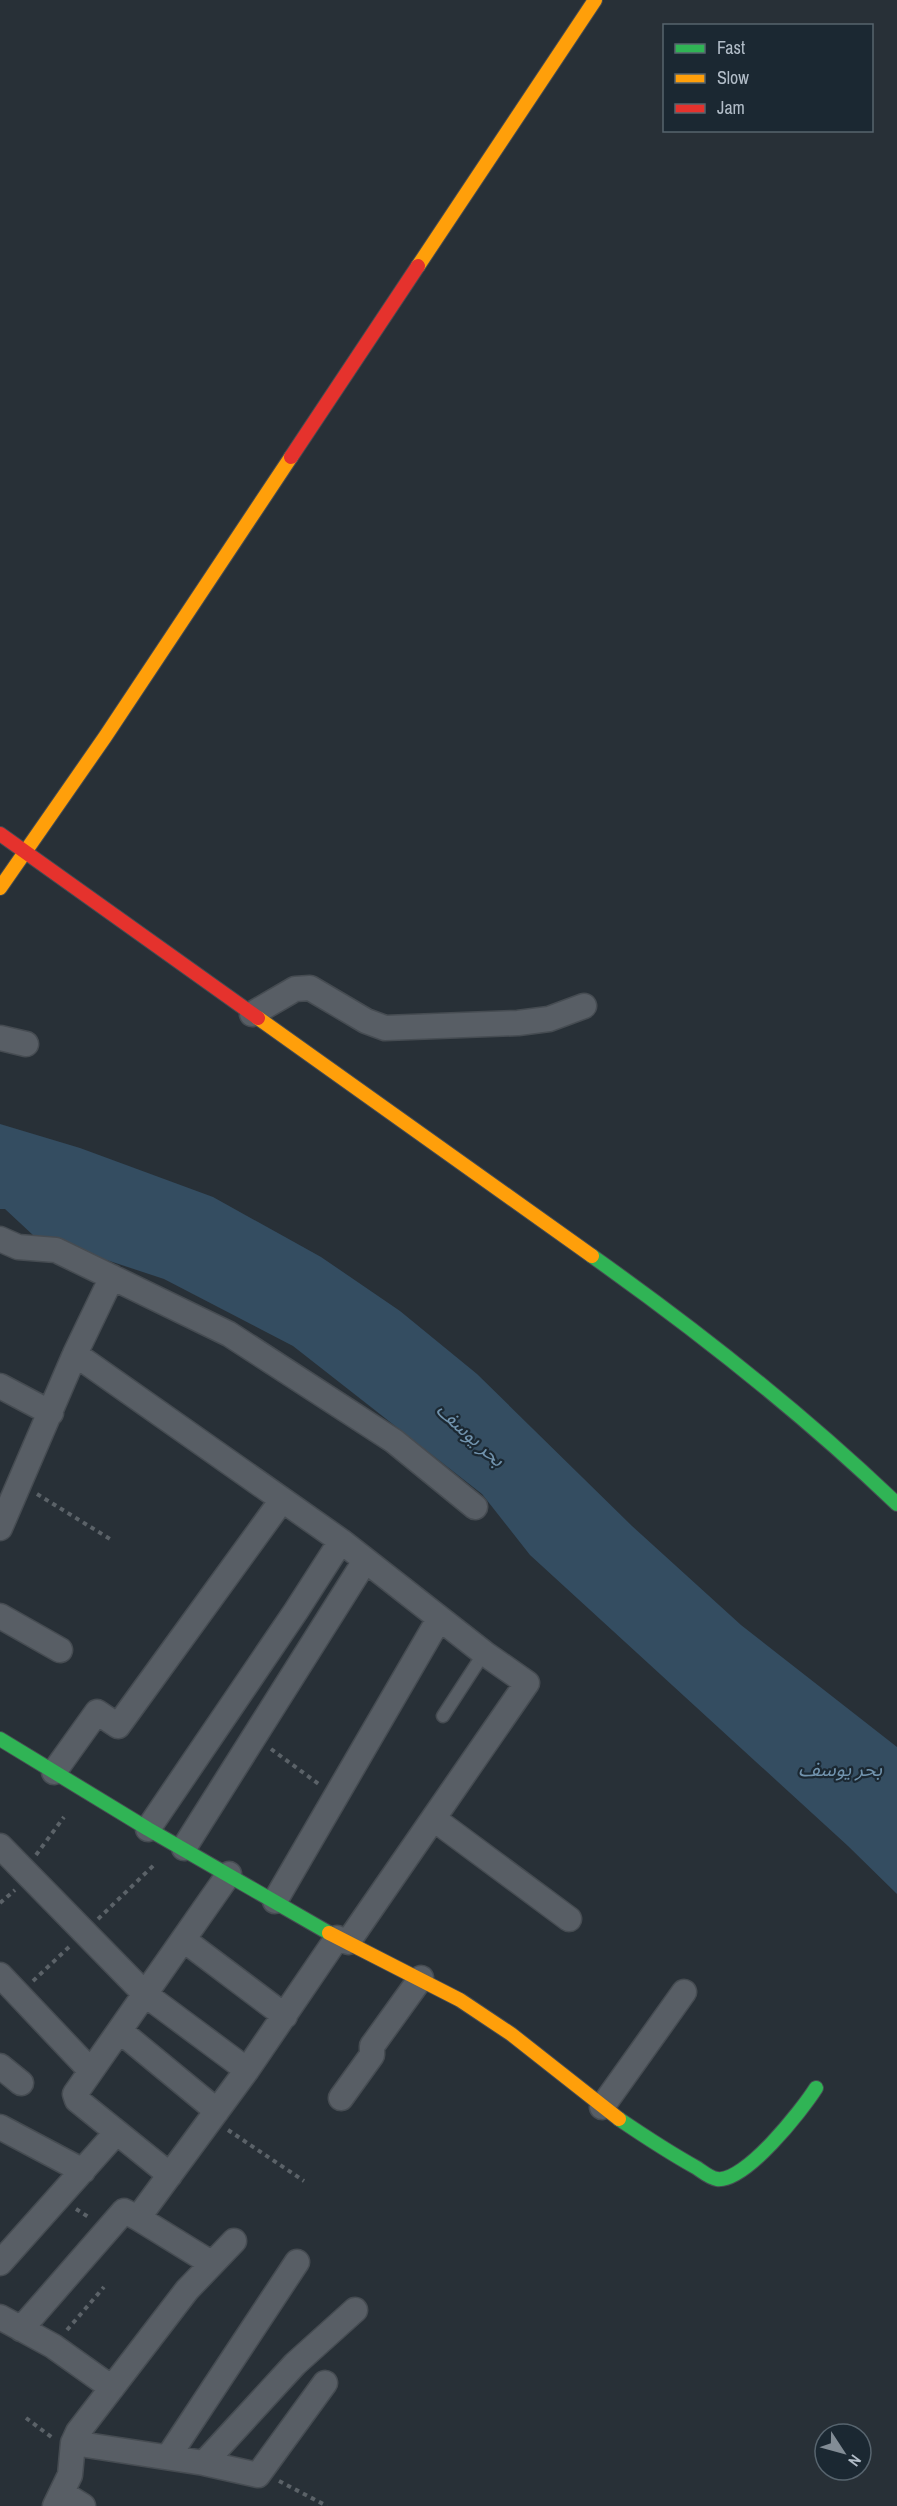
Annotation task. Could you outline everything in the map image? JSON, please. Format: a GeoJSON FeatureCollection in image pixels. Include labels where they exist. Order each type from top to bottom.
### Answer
{"type":"FeatureCollection","features":[{"type":"Feature","properties":{"kind":"street"},"geometry":{"type":"LineString","coordinates":[[0,888],[105,737],[594,0]]}},
{"type":"Feature","properties":{"kind":"street"},"geometry":{"type":"LineString","coordinates":[[0,834],[638,1289],[732,1360],[855,1463],[897,1504]]}},
{"type":"Feature","properties":{"kind":"street"},"geometry":{"type":"LineString","coordinates":[[252,1014],[295,989],[310,988],[366,1021],[385,1028],[518,1023],[549,1019],[584,1006]]}},
{"type":"Feature","properties":{"kind":"street"},"geometry":{"type":"LineString","coordinates":[[0,1038],[26,1044]]}},
{"type":"Feature","properties":{"kind":"street"},"geometry":{"type":"LineString","coordinates":[[0,1239],[18,1247],[56,1250],[229,1334],[262,1353],[394,1441],[475,1507]]}},
{"type":"Feature","properties":{"kind":"street"},"geometry":{"type":"LineString","coordinates":[[0,1528],[11,1492],[51,1413],[75,1354],[112,1277]]}},
{"type":"Feature","properties":{"kind":"street"},"geometry":{"type":"LineString","coordinates":[[75,1354],[341,1541],[484,1653],[527,1683],[434,1819],[285,2016],[138,2218]]}},
{"type":"Feature","properties":{"kind":"street"},"geometry":{"type":"LineString","coordinates":[[0,1386],[51,1413]]}},
{"type":"Feature","properties":{"kind":"street"},"geometry":{"type":"LineString","coordinates":[[54,1772],[97,1712],[118,1726],[282,1500]]}},
{"type":"Feature","properties":{"kind":"street"},"geometry":{"type":"LineString","coordinates":[[148,1828],[341,1541]]}},
{"type":"Feature","properties":{"kind":"street"},"geometry":{"type":"LineString","coordinates":[[184,1848],[365,1561]]}},
{"type":"Feature","properties":{"kind":"street"},"geometry":{"type":"LineString","coordinates":[[0,1616],[60,1650]]}},
{"type":"Feature","properties":{"kind":"street"},"geometry":{"type":"LineString","coordinates":[[275,1901],[440,1619]]}},
{"type":"Feature","properties":{"kind":"street"},"geometry":{"type":"LineString","coordinates":[[0,1739],[148,1828],[343,1940],[460,2000],[511,2034],[602,2107],[661,2148],[715,2179],[726,2179],[750,2165],[805,2105],[816,2088]]}},
{"type":"Feature","properties":{"kind":"street"},"geometry":{"type":"LineString","coordinates":[[434,1819],[569,1919]]}},
{"type":"Feature","properties":{"kind":"street"},"geometry":{"type":"LineString","coordinates":[[0,1846],[146,1995],[247,2070]]}},
{"type":"Feature","properties":{"kind":"street"},"geometry":{"type":"LineString","coordinates":[[170,2175],[116,2133],[75,2097],[229,1874]]}},
{"type":"Feature","properties":{"kind":"street"},"geometry":{"type":"LineString","coordinates":[[184,1940],[285,2016]]}},
{"type":"Feature","properties":{"kind":"street"},"geometry":{"type":"LineString","coordinates":[[0,1975],[91,2071]]}},
{"type":"Feature","properties":{"kind":"street"},"geometry":{"type":"LineString","coordinates":[[341,2098],[372,2055],[372,2046],[421,1978]]}},
{"type":"Feature","properties":{"kind":"street"},"geometry":{"type":"LineString","coordinates":[[602,2107],[684,1992]]}},
{"type":"Feature","properties":{"kind":"street"},"geometry":{"type":"LineString","coordinates":[[120,2031],[214,2115]]}},
{"type":"Feature","properties":{"kind":"street"},"geometry":{"type":"LineString","coordinates":[[0,2066],[21,2083]]}},
{"type":"Feature","properties":{"kind":"street"},"geometry":{"type":"LineString","coordinates":[[0,2127],[83,2171]]}},
{"type":"Feature","properties":{"kind":"street"},"geometry":{"type":"LineString","coordinates":[[0,2263],[116,2133]]}},
{"type":"Feature","properties":{"kind":"street"},"geometry":{"type":"LineString","coordinates":[[21,2329],[124,2211],[211,2263]]}},
{"type":"Feature","properties":{"kind":"street"},"geometry":{"type":"LineString","coordinates":[[83,2506],[58,2499],[70,2475],[72,2447],[112,2388],[163,2320],[211,2263],[234,2241]]}},
{"type":"Feature","properties":{"kind":"street"},"geometry":{"type":"LineString","coordinates":[[168,2457],[297,2262]]}},
{"type":"Feature","properties":{"kind":"street"},"geometry":{"type":"LineString","coordinates":[[204,2463],[295,2364],[355,2310]]}},
{"type":"Feature","properties":{"kind":"street"},"geometry":{"type":"LineString","coordinates":[[0,2317],[53,2346],[112,2388]]}},
{"type":"Feature","properties":{"kind":"street"},"geometry":{"type":"LineString","coordinates":[[72,2447],[168,2457],[258,2475],[325,2383]]}},
{"type":"Feature","properties":{"kind":"lane"},"geometry":{"type":"LineString","coordinates":[[443,1716],[484,1653]]}},
{"type":"Feature","properties":{"kind":"path"},"geometry":{"type":"LineString","coordinates":[[11,1492],[110,1539]]}},
{"type":"Feature","properties":{"kind":"path"},"geometry":{"type":"LineString","coordinates":[[254,1736],[335,1796]]}},
{"type":"Feature","properties":{"kind":"path"},"geometry":{"type":"LineString","coordinates":[[25,1871],[64,1817]]}},
{"type":"Feature","properties":{"kind":"path"},"geometry":{"type":"LineString","coordinates":[[18,1995],[154,1865]]}},
{"type":"Feature","properties":{"kind":"path"},"geometry":{"type":"LineString","coordinates":[[214,2115],[304,2181]]}},
{"type":"Feature","properties":{"kind":"path"},"geometry":{"type":"LineString","coordinates":[[59,2198],[108,2230]]}},
{"type":"Feature","properties":{"kind":"path"},"geometry":{"type":"LineString","coordinates":[[53,2346],[104,2287]]}},
{"type":"Feature","properties":{"kind":"path"},"geometry":{"type":"LineString","coordinates":[[26,2418],[72,2447]]}},
{"type":"Feature","properties":{"kind":"path"},"geometry":{"type":"LineString","coordinates":[[258,2475],[284,2483],[327,2506]]}},
{"type":"Feature","properties":{"kind":"water","name":"بحر يوسف"},"geometry":{"type":"Polygon","coordinates":[[[0,1124],[80,1148],[213,1197],[321,1257],[400,1311],[477,1374],[632,1526],[741,1625],[897,1747],[897,1894],[848,1846],[530,1555],[482,1494],[293,1346],[164,1279],[34,1236],[5,1209],[0,1209],[0,1124]]]}},
{"type":"Feature","properties":{"kind":"traffic: fast"},"geometry":{"type":"LineString","coordinates":[[592,1256],[749,1374],[897,1504]]}},
{"type":"Feature","properties":{"kind":"traffic: fast"},"geometry":{"type":"LineString","coordinates":[[0,1739],[148,1829],[329,1933]]}},
{"type":"Feature","properties":{"kind":"traffic: fast"},"geometry":{"type":"LineString","coordinates":[[619,2119],[707,2175],[717,2179],[729,2177],[757,2158],[786,2128],[816,2088]]}},
{"type":"Feature","properties":{"kind":"traffic: slow"},"geometry":{"type":"LineString","coordinates":[[418,266],[595,0]]}},
{"type":"Feature","properties":{"kind":"traffic: slow"},"geometry":{"type":"LineString","coordinates":[[0,888],[105,737],[291,457]]}},
{"type":"Feature","properties":{"kind":"traffic: slow"},"geometry":{"type":"LineString","coordinates":[[258,1018],[592,1256]]}},
{"type":"Feature","properties":{"kind":"traffic: slow"},"geometry":{"type":"LineString","coordinates":[[329,1933],[460,2000],[511,2034],[619,2119]]}},
{"type":"Feature","properties":{"kind":"traffic: jam"},"geometry":{"type":"LineString","coordinates":[[291,457],[418,266]]}},
{"type":"Feature","properties":{"kind":"traffic: jam"},"geometry":{"type":"LineString","coordinates":[[0,834],[258,1018]]}}]}
